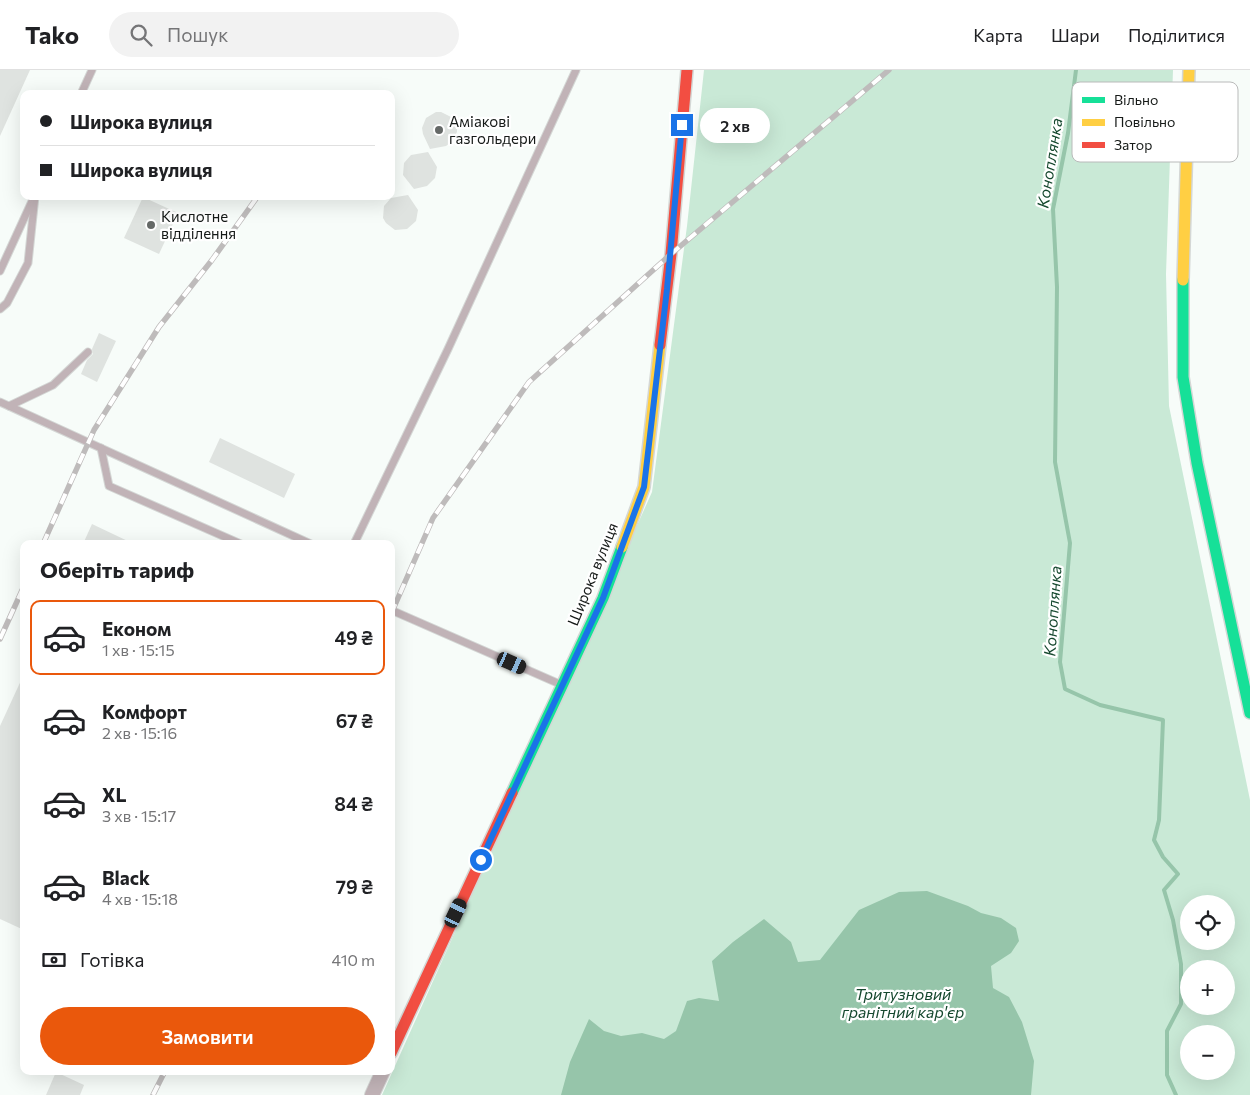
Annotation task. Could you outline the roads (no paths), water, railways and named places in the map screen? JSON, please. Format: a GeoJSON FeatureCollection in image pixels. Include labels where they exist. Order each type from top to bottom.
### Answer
{"type":"FeatureCollection","features":[{"type":"Feature","properties":{"kind":"street","name":"Широка вулиця"},"geometry":{"type":"LineString","coordinates":[[395,1044],[603,598],[644,487],[671,254],[686,70]]}},
{"type":"Feature","properties":{"kind":"street"},"geometry":{"type":"LineString","coordinates":[[1186,162],[1182,314],[1183,378],[1197,463],[1250,713]]}},
{"type":"Feature","properties":{"kind":"street"},"geometry":{"type":"LineString","coordinates":[[372,1095],[381,1075]]}},
{"type":"Feature","properties":{"kind":"lane"},"geometry":{"type":"LineString","coordinates":[[83,90],[92,70]]}},
{"type":"Feature","properties":{"kind":"lane"},"geometry":{"type":"LineString","coordinates":[[356,540],[448,350],[576,70]]}},
{"type":"Feature","properties":{"kind":"lane"},"geometry":{"type":"LineString","coordinates":[[0,271],[33,200]]}},
{"type":"Feature","properties":{"kind":"lane"},"geometry":{"type":"LineString","coordinates":[[0,309],[7,303],[28,263],[35,200]]}},
{"type":"Feature","properties":{"kind":"lane"},"geometry":{"type":"LineString","coordinates":[[9,406],[53,385],[88,352]]}},
{"type":"Feature","properties":{"kind":"lane"},"geometry":{"type":"LineString","coordinates":[[0,402],[303,540]]}},
{"type":"Feature","properties":{"kind":"lane"},"geometry":{"type":"LineString","coordinates":[[101,448],[109,486],[232,540]]}},
{"type":"Feature","properties":{"kind":"lane"},"geometry":{"type":"LineString","coordinates":[[395,612],[562,685]]}},
{"type":"Feature","properties":{"kind":"water","name":"Тритузновий гранітний кар'єр"},"geometry":{"type":"Polygon","coordinates":[[[927,891],[968,906],[981,913],[1001,918],[1016,928],[1019,941],[1011,953],[991,966],[993,988],[1009,997],[1022,1022],[1034,1061],[1031,1095],[561,1095],[570,1062],[589,1019],[604,1031],[621,1036],[642,1033],[664,1039],[676,1031],[687,1001],[699,998],[719,1001],[712,961],[733,942],[764,919],[791,942],[798,962],[820,960],[859,910],[899,892],[927,891]]]}},
{"type":"Feature","properties":{"kind":"waterway","name":"Коноплянка"},"geometry":{"type":"LineString","coordinates":[[1074,82],[1076,70]]}},
{"type":"Feature","properties":{"kind":"waterway","name":"Коноплянка"},"geometry":{"type":"LineString","coordinates":[[1072,102],[1068,133],[1053,209],[1057,287],[1055,462],[1070,543],[1060,662],[1065,689],[1100,705],[1163,720],[1159,820],[1154,840],[1163,857],[1178,874],[1164,890],[1173,920],[1181,964],[1181,1004],[1167,1031],[1167,1075],[1176,1095]]}},
{"type":"Feature","properties":{"kind":"railway"},"geometry":{"type":"LineString","coordinates":[[395,605],[433,518],[529,382],[671,254],[889,70]]}},
{"type":"Feature","properties":{"kind":"railway"},"geometry":{"type":"LineString","coordinates":[[45,540],[94,430],[159,327],[212,260],[255,200]]}},
{"type":"Feature","properties":{"kind":"railway"},"geometry":{"type":"LineString","coordinates":[[0,639],[20,595]]}},
{"type":"Feature","properties":{"kind":"railway"},"geometry":{"type":"LineString","coordinates":[[153,1095],[163,1075]]}},
{"type":"Feature","properties":{"kind":"place","name":"Аміакові газгольдери"},"geometry":{"type":"Point","coordinates":[439,130]}},
{"type":"Feature","properties":{"kind":"place","name":"Кислотне відділення"},"geometry":{"type":"Point","coordinates":[151,225]}}]}
